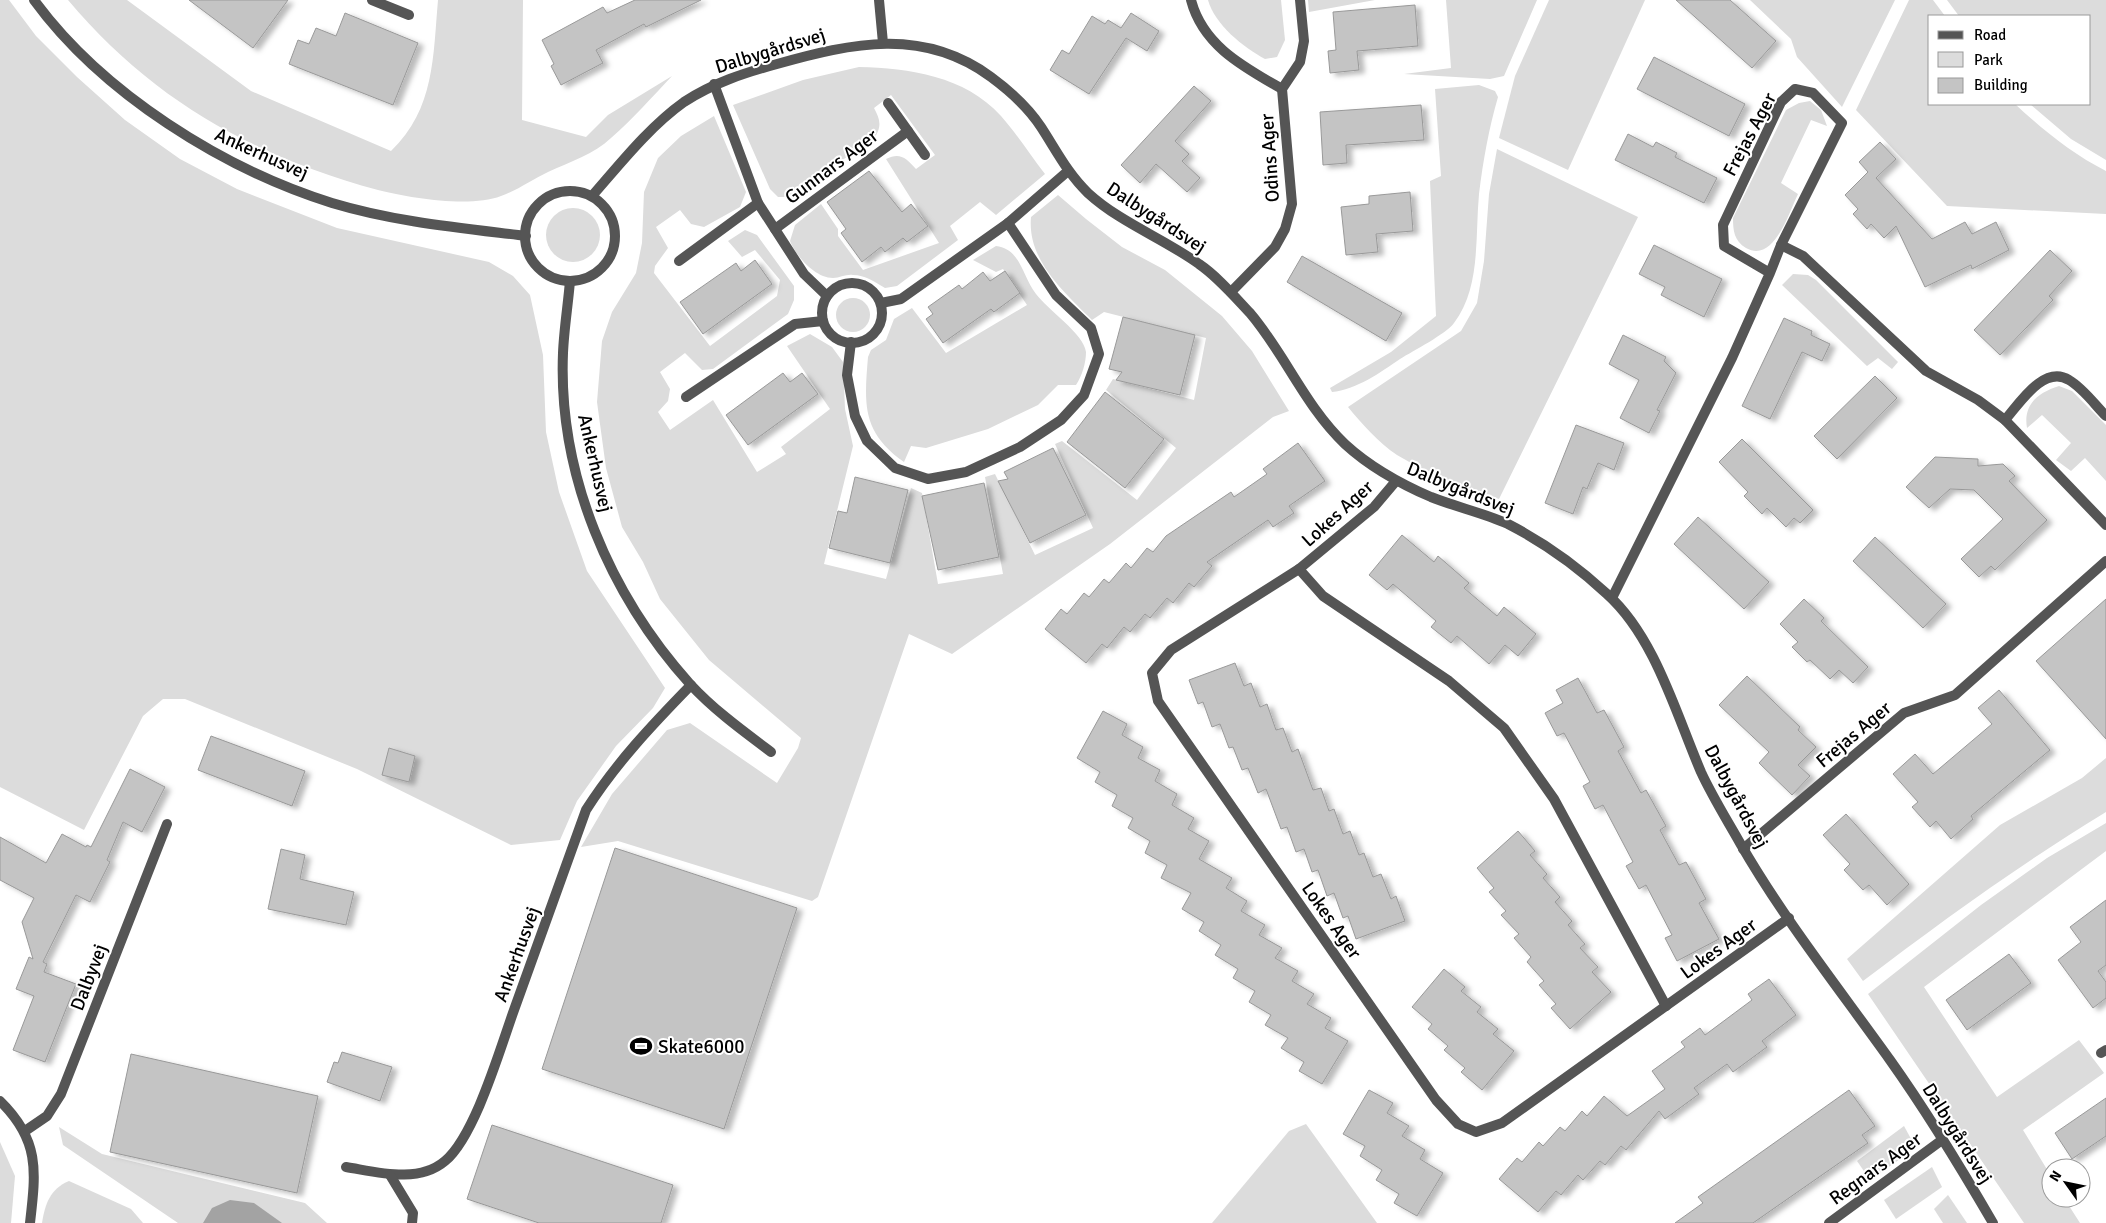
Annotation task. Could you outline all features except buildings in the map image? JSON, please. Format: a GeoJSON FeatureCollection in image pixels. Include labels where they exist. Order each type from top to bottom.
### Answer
{"type":"FeatureCollection","features":[{"type":"Feature","properties":{"kind":"street","name":"Ankerhusvej"},"geometry":{"type":"LineString","coordinates":[[34,0],[88,60],[143,106],[202,146],[266,178],[332,203],[402,219],[526,236]]}},
{"type":"Feature","properties":{"kind":"street"},"geometry":{"type":"LineString","coordinates":[[372,0],[409,15]]}},
{"type":"Feature","properties":{"kind":"street"},"geometry":{"type":"LineString","coordinates":[[879,0],[883,43]]}},
{"type":"Feature","properties":{"kind":"street","name":"Odins Ager"},"geometry":{"type":"LineString","coordinates":[[1191,0],[1205,32],[1220,48],[1233,60],[1282,89]]}},
{"type":"Feature","properties":{"kind":"street","name":"Odins Ager"},"geometry":{"type":"LineString","coordinates":[[1231,292],[1275,247],[1286,229],[1292,204],[1282,89],[1300,62],[1304,41],[1300,0]]}},
{"type":"Feature","properties":{"kind":"street","name":"Dalbygårdsvej"},"geometry":{"type":"LineString","coordinates":[[592,196],[619,165],[673,111],[714,84],[840,46],[883,43],[919,46],[954,57],[986,73],[1014,95],[1038,123],[1068,171],[1088,193],[1125,222],[1200,264],[1231,292],[1266,332],[1294,379],[1320,415],[1347,445],[1396,481],[1432,497],[1505,523],[1562,556],[1612,598],[1646,643],[1705,780],[1744,849],[1789,918],[1895,1067],[1993,1223]]}},
{"type":"Feature","properties":{"kind":"street","name":"Gunnars Ager"},"geometry":{"type":"LineString","coordinates":[[714,84],[758,203],[804,274],[827,296]]}},
{"type":"Feature","properties":{"kind":"street","name":"Frejas Ager"},"geometry":{"type":"LineString","coordinates":[[1612,598],[1732,358],[1770,274],[1781,244],[1842,123],[1813,93],[1795,89],[1781,102],[1723,225],[1724,246],[1770,274]]}},
{"type":"Feature","properties":{"kind":"street","name":"Gunnars Ager"},"geometry":{"type":"LineString","coordinates":[[888,103],[925,155]]}},
{"type":"Feature","properties":{"kind":"street","name":"Gunnars Ager"},"geometry":{"type":"LineString","coordinates":[[775,229],[908,130]]}},
{"type":"Feature","properties":{"kind":"street"},"geometry":{"type":"LineString","coordinates":[[881,303],[900,299],[1008,224],[1068,171]]}},
{"type":"Feature","properties":{"kind":"street"},"geometry":{"type":"LineString","coordinates":[[566,191],[580,192],[592,196],[604,205],[612,218],[616,232],[614,247],[608,261],[598,272],[585,279],[570,281],[556,279],[539,268],[528,250],[527,223],[533,211],[542,201],[553,194],[566,191]]}},
{"type":"Feature","properties":{"kind":"street","name":"Gunnars Ager"},"geometry":{"type":"LineString","coordinates":[[680,261],[758,203]]}},
{"type":"Feature","properties":{"kind":"street"},"geometry":{"type":"LineString","coordinates":[[850,342],[848,375],[855,416],[867,441],[895,468],[928,479],[966,472],[1020,448],[1061,420],[1084,395],[1099,354],[1092,328],[1056,295],[1008,224]]}},
{"type":"Feature","properties":{"kind":"street"},"geometry":{"type":"LineString","coordinates":[[1781,244],[1803,256],[1926,371],[1978,400],[2005,420],[2106,525]]}},
{"type":"Feature","properties":{"kind":"street","name":"Ankerhusvej"},"geometry":{"type":"LineString","coordinates":[[570,281],[563,354],[567,426],[582,498],[608,566],[645,628],[691,685],[729,721],[772,752]]}},
{"type":"Feature","properties":{"kind":"street"},"geometry":{"type":"LineString","coordinates":[[860,283],[876,294],[881,303],[883,314],[876,334],[861,343],[841,342],[830,334],[823,321],[822,311],[827,296],[839,285],[860,283]]}},
{"type":"Feature","properties":{"kind":"street"},"geometry":{"type":"LineString","coordinates":[[686,397],[795,324],[823,321]]}},
{"type":"Feature","properties":{"kind":"street"},"geometry":{"type":"LineString","coordinates":[[2005,420],[2038,383],[2057,376],[2069,380],[2106,416]]}},
{"type":"Feature","properties":{"kind":"street","name":"Lokes Ager"},"geometry":{"type":"LineString","coordinates":[[1396,481],[1374,507],[1299,569],[1171,650],[1152,673],[1158,701],[1436,1100],[1458,1124],[1476,1132],[1502,1123],[1789,918]]}},
{"type":"Feature","properties":{"kind":"street","name":"Frejas Ager"},"geometry":{"type":"LineString","coordinates":[[1744,849],[1904,713],[1954,695],[2106,561]]}},
{"type":"Feature","properties":{"kind":"street","name":"Lokes Ager"},"geometry":{"type":"LineString","coordinates":[[1299,569],[1323,596],[1449,681],[1504,728],[1554,799],[1666,1006]]}},
{"type":"Feature","properties":{"kind":"street","name":"Ankerhusvej"},"geometry":{"type":"LineString","coordinates":[[346,1167],[390,1175],[422,1174],[444,1162],[461,1143],[487,1084],[586,810],[607,777],[634,744],[691,685]]}},
{"type":"Feature","properties":{"kind":"street","name":"Dalbyvej"},"geometry":{"type":"LineString","coordinates":[[25,1131],[47,1116],[61,1094],[166,824]]}},
{"type":"Feature","properties":{"kind":"street"},"geometry":{"type":"LineString","coordinates":[[0,1101],[15,1116],[25,1131],[30,1145],[34,1181],[30,1223]]}},
{"type":"Feature","properties":{"kind":"street","name":"Regnars Ager"},"geometry":{"type":"LineString","coordinates":[[1829,1223],[1942,1140]]}},
{"type":"Feature","properties":{"kind":"street"},"geometry":{"type":"LineString","coordinates":[[390,1175],[413,1213],[412,1223]]}},
{"type":"Feature","properties":{"kind":"green space"},"geometry":{"type":"Polygon","coordinates":[[[0,0],[9,0],[36,36],[77,77],[125,120],[180,159],[237,189],[337,228],[489,262],[513,276],[530,295],[543,355],[546,432],[559,492],[587,571],[665,688],[653,708],[616,746],[577,801],[560,840],[511,845],[357,769],[185,699],[163,699],[143,716],[84,830],[0,787],[0,0]]]}},
{"type":"Feature","properties":{"kind":"green space"},"geometry":{"type":"Polygon","coordinates":[[[68,0],[127,0],[251,91],[391,151],[416,118],[424,100],[433,61],[438,0],[523,0],[522,120],[586,137],[608,115],[672,76],[635,116],[604,144],[513,191],[488,200],[423,199],[378,190],[332,176],[289,160],[247,141],[208,120],[170,95],[134,67],[100,35],[68,0]]]}},
{"type":"Feature","properties":{"kind":"green space"},"geometry":{"type":"Polygon","coordinates":[[[1208,0],[1281,0],[1285,40],[1277,57],[1265,59],[1239,42],[1217,18],[1208,0]]]}},
{"type":"Feature","properties":{"kind":"green space"},"geometry":{"type":"Polygon","coordinates":[[[1308,0],[1375,0],[1309,12],[1308,0]]]}},
{"type":"Feature","properties":{"kind":"green space"},"geometry":{"type":"Polygon","coordinates":[[[1446,0],[1537,0],[1504,76],[1490,79],[1404,74],[1451,68],[1446,0]]]}},
{"type":"Feature","properties":{"kind":"green space"},"geometry":{"type":"Polygon","coordinates":[[[1549,0],[1645,0],[1568,170],[1499,138],[1515,76],[1549,0]]]}},
{"type":"Feature","properties":{"kind":"green space"},"geometry":{"type":"Polygon","coordinates":[[[1750,0],[1895,0],[1842,107],[1797,57],[1791,39],[1750,0]]]}},
{"type":"Feature","properties":{"kind":"green space"},"geometry":{"type":"Polygon","coordinates":[[[1909,0],[1933,0],[1944,15],[1928,15],[1928,105],[2016,105],[2058,141],[2106,171],[2106,214],[1947,206],[1856,110],[1909,0]]]}},
{"type":"Feature","properties":{"kind":"green space"},"geometry":{"type":"Polygon","coordinates":[[[1947,0],[2106,0],[2106,160],[2071,139],[2031,105],[2091,105],[2091,15],[1958,15],[1947,0]]]}},
{"type":"Feature","properties":{"kind":"green space"},"geometry":{"type":"Polygon","coordinates":[[[859,67],[916,72],[953,83],[971,92],[987,102],[1001,116],[1045,174],[996,215],[980,202],[950,226],[958,240],[897,286],[885,288],[862,276],[826,277],[813,270],[801,259],[790,241],[795,225],[821,204],[838,229],[838,236],[863,270],[939,243],[886,159],[895,156],[902,157],[916,169],[935,155],[891,95],[874,108],[879,122],[879,129],[875,137],[790,197],[778,197],[770,189],[733,105],[803,80],[859,67]]]}},
{"type":"Feature","properties":{"kind":"green space"},"geometry":{"type":"Polygon","coordinates":[[[1479,85],[1495,91],[1498,97],[1484,157],[1479,194],[1473,278],[1463,309],[1454,323],[1437,337],[1368,380],[1341,391],[1332,392],[1330,388],[1391,352],[1436,316],[1430,181],[1441,176],[1435,89],[1479,85]]]}},
{"type":"Feature","properties":{"kind":"green space"},"geometry":{"type":"Polygon","coordinates":[[[1810,101],[1821,110],[1827,126],[1811,120],[1781,183],[1798,194],[1785,223],[1772,243],[1765,249],[1756,251],[1746,248],[1735,235],[1733,218],[1786,110],[1799,103],[1810,101]]]}},
{"type":"Feature","properties":{"kind":"green space"},"geometry":{"type":"Polygon","coordinates":[[[714,116],[746,192],[740,207],[704,227],[691,224],[680,210],[656,227],[668,248],[655,266],[654,273],[710,346],[777,296],[780,280],[755,250],[742,257],[728,241],[745,230],[757,235],[794,286],[794,300],[788,314],[713,369],[702,370],[685,353],[660,372],[670,389],[668,401],[658,412],[670,430],[713,400],[757,472],[786,454],[781,447],[830,409],[787,346],[810,334],[832,347],[843,362],[845,409],[853,446],[824,564],[886,579],[911,488],[922,493],[938,584],[1003,574],[985,477],[995,474],[1035,555],[1093,528],[1055,444],[1062,441],[1137,500],[1176,448],[1106,390],[1113,379],[1194,400],[1206,338],[1104,312],[1092,320],[1050,274],[1041,261],[1031,233],[1031,217],[1058,195],[1122,247],[1165,270],[1222,316],[1252,351],[1289,411],[1273,417],[1110,544],[952,654],[909,634],[818,897],[812,901],[618,841],[581,847],[612,794],[667,730],[690,723],[777,783],[798,748],[801,738],[709,660],[660,599],[643,562],[622,527],[606,468],[597,402],[602,341],[612,312],[636,273],[642,243],[644,192],[658,158],[681,136],[714,116]]]}},
{"type":"Feature","properties":{"kind":"green space"},"geometry":{"type":"Polygon","coordinates":[[[1497,149],[1638,217],[1499,499],[1434,474],[1397,455],[1384,445],[1348,407],[1461,331],[1477,303],[1484,261],[1489,194],[1497,149]]]}},
{"type":"Feature","properties":{"kind":"green space"},"geometry":{"type":"Polygon","coordinates":[[[568,208],[578,208],[588,212],[596,220],[600,235],[596,250],[588,258],[578,262],[568,262],[558,258],[550,250],[546,240],[546,230],[550,220],[558,212],[568,208]]]}},
{"type":"Feature","properties":{"kind":"green space"},"geometry":{"type":"Polygon","coordinates":[[[996,246],[1011,252],[1020,264],[1036,294],[1072,330],[1084,345],[1086,356],[1080,378],[1076,385],[1058,385],[1038,405],[988,429],[926,448],[911,446],[904,462],[890,451],[880,440],[873,428],[869,416],[866,389],[868,357],[871,350],[886,340],[894,319],[912,308],[946,353],[1027,305],[1003,269],[996,272],[973,260],[996,246]]]}},
{"type":"Feature","properties":{"kind":"green space"},"geometry":{"type":"Polygon","coordinates":[[[1793,274],[1808,275],[1816,280],[1898,362],[1892,369],[1878,358],[1867,366],[1782,285],[1793,274]]]}},
{"type":"Feature","properties":{"kind":"green space"},"geometry":{"type":"Polygon","coordinates":[[[853,298],[865,303],[870,315],[865,327],[853,332],[841,327],[836,315],[841,303],[853,298]]]}},
{"type":"Feature","properties":{"kind":"green space"},"geometry":{"type":"Polygon","coordinates":[[[2059,386],[2072,391],[2106,425],[2106,481],[2085,458],[2071,471],[2056,460],[2071,443],[2042,415],[2027,428],[2027,413],[2033,401],[2044,392],[2059,386]]]}},
{"type":"Feature","properties":{"kind":"green space"},"geometry":{"type":"Polygon","coordinates":[[[2106,758],[2106,812],[2044,851],[1983,893],[1863,981],[1847,959],[2000,825],[2082,778],[2106,758]]]}},
{"type":"Feature","properties":{"kind":"green space"},"geometry":{"type":"Polygon","coordinates":[[[2106,823],[2106,851],[1924,987],[1997,1097],[2079,1040],[2104,1073],[2023,1130],[2041,1160],[2041,1208],[2070,1208],[2080,1223],[2024,1223],[1868,994],[1981,905],[2047,858],[2106,823]]]}},
{"type":"Feature","properties":{"kind":"green space"},"geometry":{"type":"Polygon","coordinates":[[[1306,1124],[1377,1223],[1212,1223],[1289,1131],[1306,1124]]]}},
{"type":"Feature","properties":{"kind":"green space"},"geometry":{"type":"Polygon","coordinates":[[[1904,1126],[1916,1148],[1870,1180],[1857,1161],[1904,1126]]]}},
{"type":"Feature","properties":{"kind":"green space"},"geometry":{"type":"Polygon","coordinates":[[[59,1127],[102,1154],[305,1203],[327,1223],[178,1223],[63,1145],[59,1127]]]}},
{"type":"Feature","properties":{"kind":"green space"},"geometry":{"type":"Polygon","coordinates":[[[0,1142],[15,1176],[11,1223],[0,1223],[0,1142]]]}},
{"type":"Feature","properties":{"kind":"green space"},"geometry":{"type":"Polygon","coordinates":[[[1932,1167],[1942,1187],[1896,1219],[1884,1200],[1932,1167]]]}},
{"type":"Feature","properties":{"kind":"green space"},"geometry":{"type":"Polygon","coordinates":[[[69,1181],[131,1209],[143,1223],[42,1223],[45,1210],[53,1193],[57,1188],[69,1181]]]}},
{"type":"Feature","properties":{"kind":"green space"},"geometry":{"type":"Polygon","coordinates":[[[1948,1195],[1967,1223],[1943,1223],[1934,1209],[1948,1195]]]}},
{"type":"Feature","properties":{"kind":"shaded area"},"geometry":{"type":"Polygon","coordinates":[[[230,1200],[254,1203],[282,1223],[203,1223],[212,1208],[230,1200]]]}},
{"type":"Feature","properties":{"kind":"place","name":"Skate6000"},"geometry":{"type":"Point","coordinates":[641,1046]}}]}
